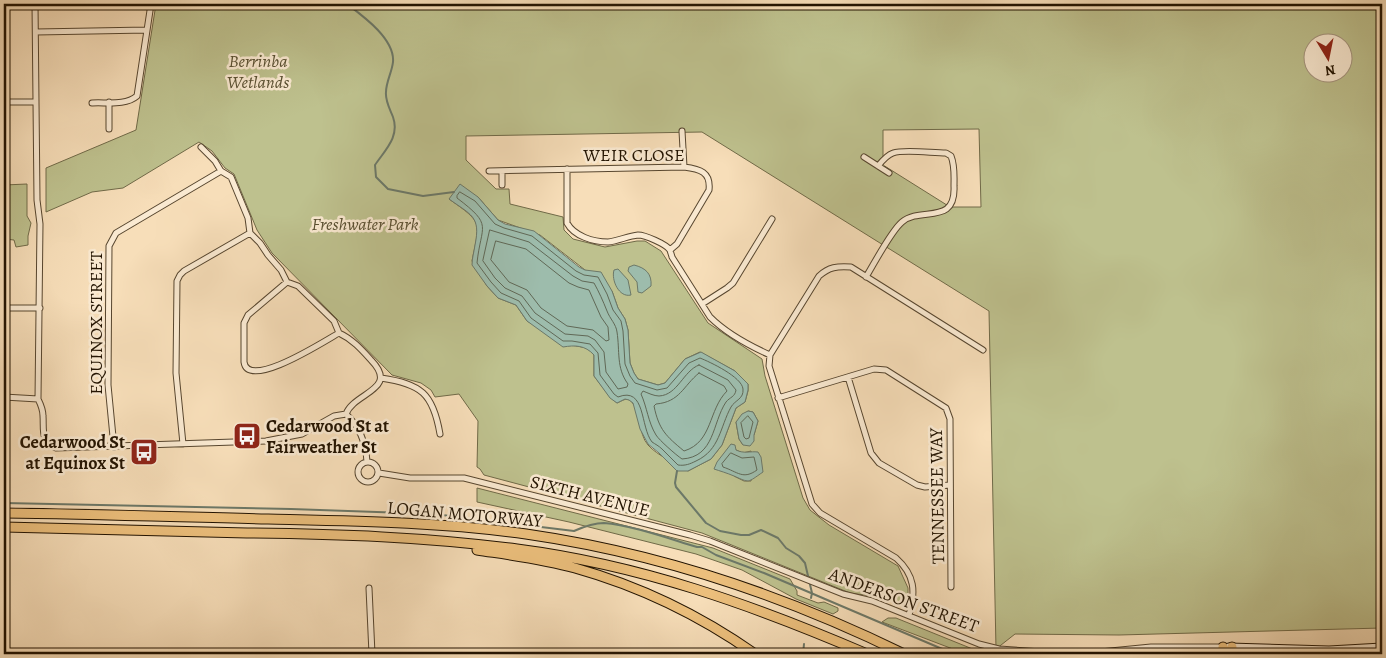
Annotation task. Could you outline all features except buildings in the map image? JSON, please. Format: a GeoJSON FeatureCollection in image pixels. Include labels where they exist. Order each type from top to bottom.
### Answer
{"type":"FeatureCollection","features":[{"type":"Feature","properties":{"kind":"highway","name":"LOGAN MOTORWAY"},"geometry":{"type":"LineString","coordinates":[[4,513],[393,522],[469,527],[528,534],[618,551],[711,575],[831,620],[904,654]]}},
{"type":"Feature","properties":{"kind":"highway","name":"LOGAN MOTORWAY"},"geometry":{"type":"LineString","coordinates":[[4,528],[320,534],[431,540],[527,550],[656,577],[746,605],[868,654]]}},
{"type":"Feature","properties":{"kind":"highway"},"geometry":{"type":"LineString","coordinates":[[431,540],[452,547],[551,562],[618,582],[688,614],[755,654]]}},
{"type":"Feature","properties":{"kind":"main road"},"geometry":{"type":"LineString","coordinates":[[1227,651],[1329,650],[1382,647]]}},
{"type":"Feature","properties":{"kind":"street"},"geometry":{"type":"LineString","coordinates":[[35,4],[37,200],[40,224],[38,399],[43,414],[46,442],[56,448],[275,439],[302,434],[334,416],[346,414]]}},
{"type":"Feature","properties":{"kind":"street"},"geometry":{"type":"LineString","coordinates":[[92,102],[125,102],[132,101],[136,96],[151,4]]}},
{"type":"Feature","properties":{"kind":"street"},"geometry":{"type":"LineString","coordinates":[[36,32],[147,30]]}},
{"type":"Feature","properties":{"kind":"street"},"geometry":{"type":"LineString","coordinates":[[4,102],[36,102]]}},
{"type":"Feature","properties":{"kind":"street"},"geometry":{"type":"LineString","coordinates":[[109,102],[109,129]]}},
{"type":"Feature","properties":{"kind":"street"},"geometry":{"type":"LineString","coordinates":[[682,132],[684,167]]}},
{"type":"Feature","properties":{"kind":"street"},"geometry":{"type":"LineString","coordinates":[[201,147],[208,152],[221,171],[231,177],[248,218],[250,233],[282,270],[287,282],[298,286],[334,321],[339,333],[350,338],[378,367],[380,378],[378,386],[353,403],[348,408],[346,414]]}},
{"type":"Feature","properties":{"kind":"street"},"geometry":{"type":"LineString","coordinates":[[866,277],[904,220],[938,213],[949,208],[955,193],[954,162],[951,156],[946,153],[892,153],[878,166]]}},
{"type":"Feature","properties":{"kind":"street"},"geometry":{"type":"LineString","coordinates":[[864,157],[889,173]]}},
{"type":"Feature","properties":{"kind":"street","name":"WEIR CLOSE"},"geometry":{"type":"LineString","coordinates":[[489,171],[696,168],[705,174],[710,181],[709,190],[676,244],[670,250]]}},
{"type":"Feature","properties":{"kind":"street"},"geometry":{"type":"LineString","coordinates":[[566,169],[567,223],[571,230],[576,234],[608,242],[639,235],[670,250],[672,258],[716,323],[758,350],[770,355]]}},
{"type":"Feature","properties":{"kind":"street"},"geometry":{"type":"LineString","coordinates":[[502,170],[502,185]]}},
{"type":"Feature","properties":{"kind":"street","name":"EQUINOX STREET"},"geometry":{"type":"LineString","coordinates":[[114,447],[108,385],[109,246],[111,239],[116,233],[221,171]]}},
{"type":"Feature","properties":{"kind":"street"},"geometry":{"type":"LineString","coordinates":[[702,304],[733,283],[772,219]]}},
{"type":"Feature","properties":{"kind":"street"},"geometry":{"type":"LineString","coordinates":[[183,444],[176,373],[177,281],[184,272],[250,233]]}},
{"type":"Feature","properties":{"kind":"street"},"geometry":{"type":"LineString","coordinates":[[908,615],[914,597],[914,590],[905,565],[820,513],[812,504],[778,398],[769,366],[770,355],[819,276],[827,269],[838,266],[851,267],[983,350]]}},
{"type":"Feature","properties":{"kind":"street"},"geometry":{"type":"LineString","coordinates":[[287,282],[248,315],[244,323],[244,362],[245,368],[248,371],[254,372],[276,367],[339,333]]}},
{"type":"Feature","properties":{"kind":"street"},"geometry":{"type":"LineString","coordinates":[[4,308],[40,308]]}},
{"type":"Feature","properties":{"kind":"street","name":"TENNESSEE WAY"},"geometry":{"type":"LineString","coordinates":[[778,398],[874,369],[886,370],[946,408],[950,419],[951,587]]}},
{"type":"Feature","properties":{"kind":"street"},"geometry":{"type":"LineString","coordinates":[[848,377],[871,453],[878,463],[917,485],[925,487],[950,485]]}},
{"type":"Feature","properties":{"kind":"street"},"geometry":{"type":"LineString","coordinates":[[380,378],[423,391],[429,398],[440,434]]}},
{"type":"Feature","properties":{"kind":"street"},"geometry":{"type":"LineString","coordinates":[[4,397],[38,399]]}},
{"type":"Feature","properties":{"kind":"street"},"geometry":{"type":"LineString","coordinates":[[346,414],[351,419],[366,446],[367,462]]}},
{"type":"Feature","properties":{"kind":"street"},"geometry":{"type":"LineString","coordinates":[[367,462],[376,465],[379,473],[373,482],[366,482],[360,478],[359,468],[367,462]]}},
{"type":"Feature","properties":{"kind":"street","name":"SIXTH AVENUE"},"geometry":{"type":"LineString","coordinates":[[379,473],[410,478],[450,477],[477,481],[697,537],[788,572]]}},
{"type":"Feature","properties":{"kind":"street","name":"ANDERSON STREET"},"geometry":{"type":"LineString","coordinates":[[788,572],[843,594],[872,601],[989,647],[1070,654]]}},
{"type":"Feature","properties":{"kind":"street"},"geometry":{"type":"LineString","coordinates":[[369,588],[372,654]]}},
{"type":"Feature","properties":{"kind":"street"},"geometry":{"type":"LineString","coordinates":[[1080,654],[1151,647],[1227,651]]}},
{"type":"Feature","properties":{"kind":"green space"},"geometry":{"type":"Polygon","coordinates":[[[156,4],[1382,4],[1382,628],[1119,635],[1015,634],[996,649],[989,311],[702,132],[466,136],[466,160],[496,189],[509,189],[510,204],[563,217],[564,230],[573,239],[605,247],[645,241],[661,251],[708,323],[762,359],[765,376],[803,498],[810,510],[829,525],[898,566],[908,588],[908,599],[902,605],[879,597],[850,593],[702,533],[484,475],[477,467],[478,421],[459,394],[435,397],[431,390],[421,383],[392,375],[272,253],[257,230],[234,174],[225,168],[212,151],[199,142],[123,188],[92,192],[46,212],[46,168],[136,130],[156,4]],[[979,129],[883,130],[883,165],[950,207],[981,207],[979,129]],[[478,197],[449,199],[468,213],[476,224],[477,238],[472,261],[487,286],[498,298],[516,305],[527,321],[571,345],[587,348],[594,355],[594,376],[617,403],[626,399],[631,401],[636,410],[645,440],[657,453],[688,471],[711,459],[722,445],[736,408],[745,402],[748,384],[735,371],[700,352],[685,359],[665,383],[658,385],[638,379],[630,363],[628,330],[625,319],[618,308],[612,291],[540,235],[498,220],[478,197]],[[748,411],[736,422],[739,439],[743,445],[754,435],[758,421],[753,412],[748,411]],[[736,450],[734,476],[744,481],[751,481],[751,451],[743,453],[736,450]]]}},
{"type":"Feature","properties":{"kind":"green space"},"geometry":{"type":"Polygon","coordinates":[[[27,184],[27,216],[31,223],[28,245],[16,247],[14,240],[4,239],[4,185],[27,184]]]}},
{"type":"Feature","properties":{"kind":"green space"},"geometry":{"type":"Polygon","coordinates":[[[477,488],[713,548],[790,579],[797,591],[797,595],[818,603],[824,602],[838,608],[838,611],[833,614],[796,599],[742,570],[696,554],[569,522],[477,502],[477,488]]]}},
{"type":"Feature","properties":{"kind":"green space"},"geometry":{"type":"Polygon","coordinates":[[[888,618],[896,618],[985,654],[966,654],[882,622],[888,618]]]}},
{"type":"Feature","properties":{"kind":"water"},"geometry":{"type":"Polygon","coordinates":[[[460,184],[478,197],[498,220],[505,224],[534,231],[579,267],[585,270],[601,272],[625,319],[628,330],[630,363],[638,379],[658,385],[665,383],[685,359],[701,352],[735,371],[748,384],[745,402],[736,408],[722,445],[711,459],[688,471],[677,471],[648,444],[640,429],[633,403],[625,399],[617,403],[610,398],[594,376],[594,355],[580,346],[563,347],[527,321],[516,305],[498,298],[487,286],[472,265],[477,235],[475,222],[468,213],[449,199],[460,184]]]}},
{"type":"Feature","properties":{"kind":"water"},"geometry":{"type":"Polygon","coordinates":[[[634,265],[645,270],[650,278],[651,286],[642,293],[638,292],[637,282],[628,271],[629,267],[634,265]]]}},
{"type":"Feature","properties":{"kind":"water"},"geometry":{"type":"Polygon","coordinates":[[[618,269],[628,280],[631,295],[623,294],[615,283],[613,274],[614,270],[618,269]]]}},
{"type":"Feature","properties":{"kind":"water"},"geometry":{"type":"Polygon","coordinates":[[[748,411],[753,412],[758,421],[754,441],[750,446],[743,445],[739,439],[736,422],[742,414],[748,411]]]}},
{"type":"Feature","properties":{"kind":"water"},"geometry":{"type":"Polygon","coordinates":[[[731,444],[735,445],[736,450],[739,451],[758,452],[761,457],[763,472],[746,481],[714,469],[731,444]]]}},
{"type":"Feature","properties":{"kind":"waterway"},"geometry":{"type":"LineString","coordinates":[[347,4],[377,29],[384,37],[392,53],[393,62],[386,95],[395,124],[395,131],[390,143],[375,165],[376,177],[388,189],[423,196],[454,192]]}},
{"type":"Feature","properties":{"kind":"waterway"},"geometry":{"type":"LineString","coordinates":[[677,471],[676,487],[706,523],[720,531],[741,535],[749,535],[761,530],[778,538],[786,548],[799,556],[805,563],[812,593],[811,598]]}},
{"type":"Feature","properties":{"kind":"waterway"},"geometry":{"type":"LineString","coordinates":[[4,503],[434,514],[574,531],[596,524],[615,524],[702,547],[716,555],[764,573],[954,654]]}},
{"type":"Feature","properties":{"kind":"waterway"},"geometry":{"type":"LineString","coordinates":[[803,654],[804,644]]}},
{"type":"Feature","properties":{"kind":"place","name":"Cedarwood St at Fairweather St"},"geometry":{"type":"Point","coordinates":[247,436]}},
{"type":"Feature","properties":{"kind":"place","name":"Cedarwood St at Equinox St"},"geometry":{"type":"Point","coordinates":[144,452]}},
{"type":"Feature","properties":{"kind":"park label","name":"Berrinba Wetlands"},"geometry":{"type":"Point","coordinates":[258,71]}},
{"type":"Feature","properties":{"kind":"park label","name":"Freshwater Park"},"geometry":{"type":"Point","coordinates":[365,224]}}]}
